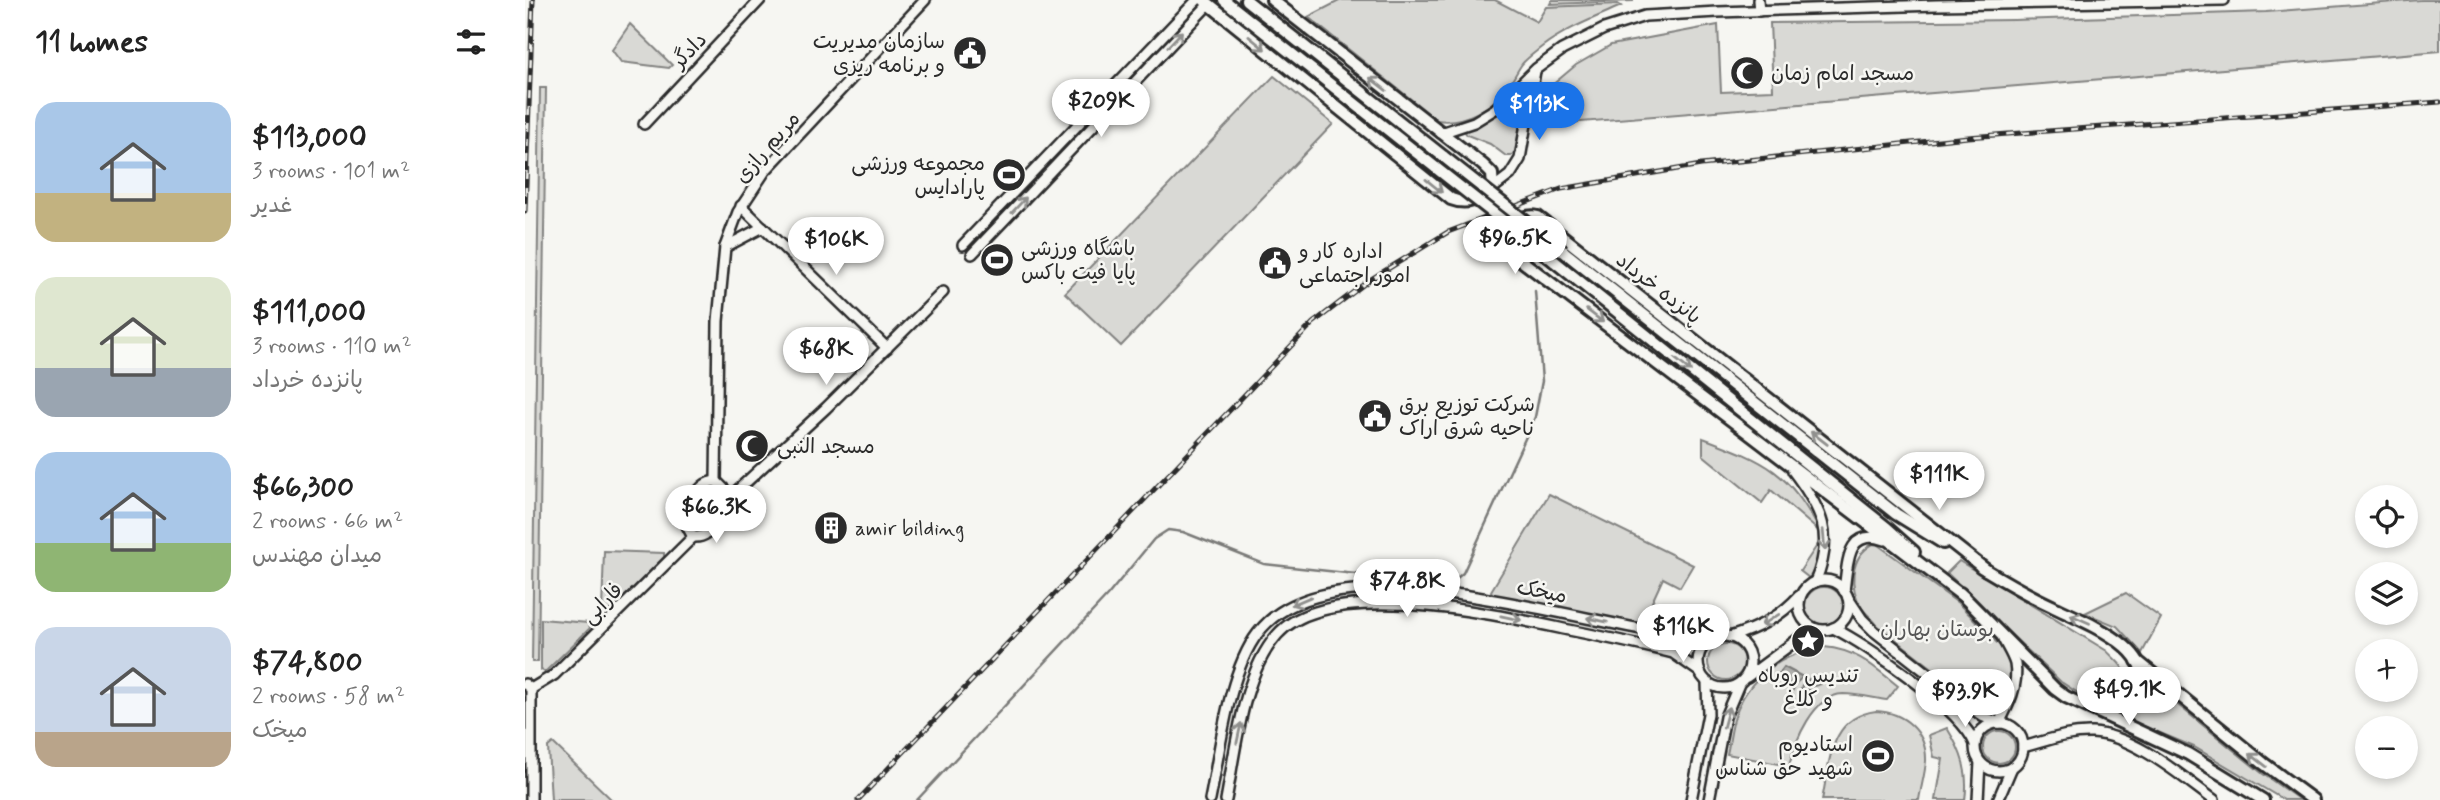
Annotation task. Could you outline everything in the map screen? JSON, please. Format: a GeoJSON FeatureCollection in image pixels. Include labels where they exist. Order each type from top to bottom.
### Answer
{"type":"FeatureCollection","features":[{"type":"Feature","properties":{"kind":"main road","name":"پانزده خرداد"},"geometry":{"type":"LineString","coordinates":[[1223,0],[1876,519],[1964,597],[2055,689],[2076,703],[2188,754],[2263,800]]}},
{"type":"Feature","properties":{"kind":"main road","name":"پانزده خرداد"},"geometry":{"type":"LineString","coordinates":[[1246,0],[1896,514],[1986,570],[2051,606],[2108,633],[2161,683],[2313,800]]}},
{"type":"Feature","properties":{"kind":"main road"},"geometry":{"type":"LineString","coordinates":[[1207,2],[1451,200],[1467,203],[1475,201],[1493,188],[1492,174],[1272,0]]}},
{"type":"Feature","properties":{"kind":"main road","name":"پانزده خرداد"},"geometry":{"type":"LineString","coordinates":[[1964,597],[1510,252],[1506,244],[1507,237],[1518,220],[1531,215],[1538,217],[1986,570]]}},
{"type":"Feature","properties":{"kind":"main road"},"geometry":{"type":"LineString","coordinates":[[2098,711],[2117,710],[2127,705],[2138,692],[2140,673],[2134,658]]}},
{"type":"Feature","properties":{"kind":"street","name":"دادگر"},"geometry":{"type":"LineString","coordinates":[[644,124],[760,0]]}},
{"type":"Feature","properties":{"kind":"street","name":"مریم رازی"},"geometry":{"type":"LineString","coordinates":[[716,481],[718,321],[725,247],[741,206],[765,171],[925,0]]}},
{"type":"Feature","properties":{"kind":"street"},"geometry":{"type":"LineString","coordinates":[[963,245],[1197,0]]}},
{"type":"Feature","properties":{"kind":"street"},"geometry":{"type":"LineString","coordinates":[[1716,0],[1718,12]]}},
{"type":"Feature","properties":{"kind":"street"},"geometry":{"type":"LineString","coordinates":[[1758,0],[1759,11]]}},
{"type":"Feature","properties":{"kind":"street"},"geometry":{"type":"LineString","coordinates":[[1441,133],[1489,114],[1536,69],[1576,41],[1646,16],[1937,3],[2224,0]]}},
{"type":"Feature","properties":{"kind":"street"},"geometry":{"type":"LineString","coordinates":[[972,254],[1207,2]]}},
{"type":"Feature","properties":{"kind":"street"},"geometry":{"type":"LineString","coordinates":[[1493,188],[1510,175],[1520,159],[1536,69]]}},
{"type":"Feature","properties":{"kind":"street"},"geometry":{"type":"LineString","coordinates":[[741,206],[887,348]]}},
{"type":"Feature","properties":{"kind":"street"},"geometry":{"type":"LineString","coordinates":[[725,247],[763,227]]}},
{"type":"Feature","properties":{"kind":"street"},"geometry":{"type":"LineString","coordinates":[[693,537],[687,526],[696,495],[704,485],[716,481],[724,488],[727,500],[826,408],[943,292]]}},
{"type":"Feature","properties":{"kind":"street"},"geometry":{"type":"LineString","coordinates":[[1691,800],[1709,714],[1707,682],[1700,672],[1699,656],[1706,643],[1765,625],[1815,582],[1822,566],[1826,543],[1819,512],[1808,490],[1784,458]]}},
{"type":"Feature","properties":{"kind":"street","name":"فارابی"},"geometry":{"type":"LineString","coordinates":[[528,686],[554,675],[693,537],[707,534],[721,516],[727,500]]}},
{"type":"Feature","properties":{"kind":"street"},"geometry":{"type":"LineString","coordinates":[[1707,682],[1723,688],[1743,681],[1789,645],[1821,630],[1833,628],[1843,621],[1847,614],[1849,556],[1854,544],[1863,537],[1875,536],[1889,541]]}},
{"type":"Feature","properties":{"kind":"street"},"geometry":{"type":"LineString","coordinates":[[1815,582],[1832,581],[1846,594],[1862,620],[1874,631],[1982,716],[2016,730],[2023,747],[2021,758],[2013,767],[1998,800]]}},
{"type":"Feature","properties":{"kind":"street","name":"میخک"},"geometry":{"type":"LineString","coordinates":[[1210,800],[1234,685],[1249,646],[1267,622],[1296,601],[1314,596],[1400,589],[1437,591],[1477,596],[1646,631],[1713,639]]}},
{"type":"Feature","properties":{"kind":"street"},"geometry":{"type":"LineString","coordinates":[[1803,592],[1800,600],[1802,616],[1806,623],[1821,630]]}},
{"type":"Feature","properties":{"kind":"street","name":"میخک"},"geometry":{"type":"LineString","coordinates":[[1226,800],[1247,698],[1263,653],[1279,632],[1296,619],[1317,610],[1399,604],[1471,610],[1673,653],[1700,672]]}},
{"type":"Feature","properties":{"kind":"street"},"geometry":{"type":"LineString","coordinates":[[1833,628],[1870,648],[1957,717],[1971,733],[1975,751],[1985,767],[1999,771],[2013,767]]}},
{"type":"Feature","properties":{"kind":"street"},"geometry":{"type":"LineString","coordinates":[[1999,723],[2009,704],[2015,676],[2015,663],[2001,634]]}},
{"type":"Feature","properties":{"kind":"street"},"geometry":{"type":"LineString","coordinates":[[1709,800],[1725,717],[1751,661],[1749,653],[1738,640],[1730,637]]}},
{"type":"Feature","properties":{"kind":"street"},"geometry":{"type":"LineString","coordinates":[[528,686],[531,800]]}},
{"type":"Feature","properties":{"kind":"street"},"geometry":{"type":"LineString","coordinates":[[1975,744],[1980,732],[1999,723]]}},
{"type":"Feature","properties":{"kind":"street"},"geometry":{"type":"LineString","coordinates":[[2023,747],[2072,734],[2094,733],[2119,738],[2147,753],[2214,800]]}},
{"type":"Feature","properties":{"kind":"street"},"geometry":{"type":"LineString","coordinates":[[1978,800],[1980,762]]}},
{"type":"Feature","properties":{"kind":"green space"},"geometry":{"type":"Polygon","coordinates":[[[1341,0],[1495,0],[1537,22],[1546,7],[1621,6],[1571,29],[1543,46],[1524,61],[1508,87],[1486,108],[1467,117],[1447,121],[1437,120],[1308,17],[1341,0]]]}},
{"type":"Feature","properties":{"kind":"green space"},"geometry":{"type":"Polygon","coordinates":[[[1552,0],[1633,0],[1633,1],[1550,4],[1552,0]]]}},
{"type":"Feature","properties":{"kind":"green space"},"geometry":{"type":"Polygon","coordinates":[[[2440,0],[2440,51],[1545,125],[1551,86],[1576,65],[1611,45],[1718,25],[1721,92],[1773,90],[1770,23],[2014,20],[2266,12],[2440,0]]]}},
{"type":"Feature","properties":{"kind":"green space"},"geometry":{"type":"Polygon","coordinates":[[[630,24],[672,65],[669,68],[621,62],[612,50],[630,24]]]}},
{"type":"Feature","properties":{"kind":"green space"},"geometry":{"type":"Polygon","coordinates":[[[1274,76],[1333,124],[1121,346],[1065,293],[1274,76]]]}},
{"type":"Feature","properties":{"kind":"green space"},"geometry":{"type":"Polygon","coordinates":[[[1529,83],[1515,151],[1511,156],[1506,156],[1490,144],[1467,135],[1465,132],[1468,129],[1495,115],[1529,83]]]}},
{"type":"Feature","properties":{"kind":"green space"},"geometry":{"type":"Polygon","coordinates":[[[540,88],[546,88],[538,662],[532,662],[540,88]]]}},
{"type":"Feature","properties":{"kind":"green space"},"geometry":{"type":"Polygon","coordinates":[[[1703,438],[1743,454],[1773,471],[1797,495],[1821,533],[1771,490],[1762,503],[1703,455],[1703,438]]]}},
{"type":"Feature","properties":{"kind":"green space"},"geometry":{"type":"Polygon","coordinates":[[[1549,494],[1693,565],[1680,587],[1663,578],[1642,624],[1493,595],[1491,591],[1549,494]]]}},
{"type":"Feature","properties":{"kind":"green space"},"geometry":{"type":"Polygon","coordinates":[[[708,497],[714,500],[712,513],[701,527],[697,528],[698,510],[708,497]]]}},
{"type":"Feature","properties":{"kind":"green space"},"geometry":{"type":"Polygon","coordinates":[[[1822,538],[1824,556],[1809,578],[1800,571],[1822,538]]]}},
{"type":"Feature","properties":{"kind":"green space","name":"بوستان بهاران"},"geometry":{"type":"Polygon","coordinates":[[[1873,544],[1958,603],[2009,655],[2014,666],[2009,702],[1993,711],[1985,709],[1877,625],[1864,610],[1855,591],[1854,573],[1859,557],[1873,544]]]}},
{"type":"Feature","properties":{"kind":"green space"},"geometry":{"type":"Polygon","coordinates":[[[604,551],[664,553],[664,557],[610,611],[602,611],[604,551]]]}},
{"type":"Feature","properties":{"kind":"green space"},"geometry":{"type":"Polygon","coordinates":[[[1959,561],[2107,651],[2126,674],[2127,688],[2121,699],[2109,704],[2101,703],[2085,697],[2061,682],[1947,573],[1959,561]]]}},
{"type":"Feature","properties":{"kind":"green space"},"geometry":{"type":"Polygon","coordinates":[[[1824,587],[1838,592],[1843,606],[1838,620],[1824,625],[1810,620],[1805,606],[1810,592],[1824,587]]]}},
{"type":"Feature","properties":{"kind":"green space"},"geometry":{"type":"Polygon","coordinates":[[[2126,593],[2161,618],[2142,653],[2117,626],[2085,613],[2126,593]]]}},
{"type":"Feature","properties":{"kind":"green space"},"geometry":{"type":"Polygon","coordinates":[[[541,619],[588,623],[590,628],[545,672],[541,670],[541,619]]]}},
{"type":"Feature","properties":{"kind":"green space"},"geometry":{"type":"Polygon","coordinates":[[[1726,644],[1739,649],[1744,662],[1739,675],[1726,680],[1713,675],[1708,662],[1713,649],[1726,644]]]}},
{"type":"Feature","properties":{"kind":"green space"},"geometry":{"type":"Polygon","coordinates":[[[1824,647],[1855,655],[1898,686],[1887,700],[1843,694],[1832,696],[1823,702],[1807,721],[1789,766],[1727,754],[1734,721],[1748,689],[1758,678],[1782,661],[1795,654],[1824,647]]]}},
{"type":"Feature","properties":{"kind":"green space"},"geometry":{"type":"Polygon","coordinates":[[[2146,679],[2263,774],[2300,800],[2284,800],[2194,747],[2124,718],[2141,700],[2146,679]]]}},
{"type":"Feature","properties":{"kind":"green space","name":"استادیوم شهید حق شناس"},"geometry":{"type":"Polygon","coordinates":[[[1876,711],[1896,715],[1912,725],[1923,741],[1926,761],[1919,800],[1822,800],[1830,757],[1840,732],[1849,722],[1861,715],[1876,711]]]}},
{"type":"Feature","properties":{"kind":"green space"},"geometry":{"type":"Polygon","coordinates":[[[1947,728],[1963,762],[1965,800],[1936,800],[1943,759],[1934,757],[1929,735],[1947,728]]]}},
{"type":"Feature","properties":{"kind":"green space"},"geometry":{"type":"Polygon","coordinates":[[[1999,731],[2011,735],[2015,747],[2011,759],[1999,763],[1987,759],[1983,747],[1987,735],[1999,731]]]}},
{"type":"Feature","properties":{"kind":"green space"},"geometry":{"type":"Polygon","coordinates":[[[553,743],[612,800],[551,800],[548,747],[553,743]]]}},
{"type":"Feature","properties":{"kind":"shaded area"},"geometry":{"type":"Polygon","coordinates":[[[1784,667],[1803,677],[1793,690],[1788,678],[1779,674],[1784,667]]]}},
{"type":"Feature","properties":{"kind":"shaded area"},"geometry":{"type":"Polygon","coordinates":[[[1814,675],[1821,678],[1821,684],[1810,687],[1807,696],[1800,694],[1802,685],[1814,675]]]}},
{"type":"Feature","properties":{"kind":"waterway"},"geometry":{"type":"LineString","coordinates":[[917,800],[1108,595],[1154,539],[1168,530],[1183,532],[1264,564],[1374,576],[1447,580],[1457,578],[1463,573],[1535,417],[1542,381],[1535,291]]}},
{"type":"Feature","properties":{"kind":"railway"},"geometry":{"type":"LineString","coordinates":[[525,211],[533,0]]}},
{"type":"Feature","properties":{"kind":"railway"},"geometry":{"type":"LineString","coordinates":[[858,800],[1313,323],[1368,281],[1448,232],[1561,189],[1701,165],[1968,137],[2440,102]]}},
{"type":"Feature","properties":{"kind":"place","name":"سازمان مدیریت و برنامه ریزی"},"geometry":{"type":"Point","coordinates":[970,53]}},
{"type":"Feature","properties":{"kind":"place","name":"مسجد امام زمان"},"geometry":{"type":"Point","coordinates":[1747,73]}},
{"type":"Feature","properties":{"kind":"place","name":"مجموعه ورزشی پارادایس"},"geometry":{"type":"Point","coordinates":[1009,175]}},
{"type":"Feature","properties":{"kind":"place","name":"باشگاه ورزشی پایا فیت باکس"},"geometry":{"type":"Point","coordinates":[997,260]}},
{"type":"Feature","properties":{"kind":"place","name":"اداره کار و امور اجتماعی"},"geometry":{"type":"Point","coordinates":[1275,263]}},
{"type":"Feature","properties":{"kind":"place","name":"شرکت توزیع برق ناحیه شرق اراک"},"geometry":{"type":"Point","coordinates":[1375,416]}},
{"type":"Feature","properties":{"kind":"place","name":"مسجد النبی"},"geometry":{"type":"Point","coordinates":[752,446]}},
{"type":"Feature","properties":{"kind":"place","name":"amir bilding"},"geometry":{"type":"Point","coordinates":[831,528]}},
{"type":"Feature","properties":{"kind":"place","name":"تندیس روباه و کلاغ"},"geometry":{"type":"Point","coordinates":[1808,641]}},
{"type":"Feature","properties":{"kind":"place","name":"استادیوم شهید حق شناس"},"geometry":{"type":"Point","coordinates":[1878,756]}}]}
